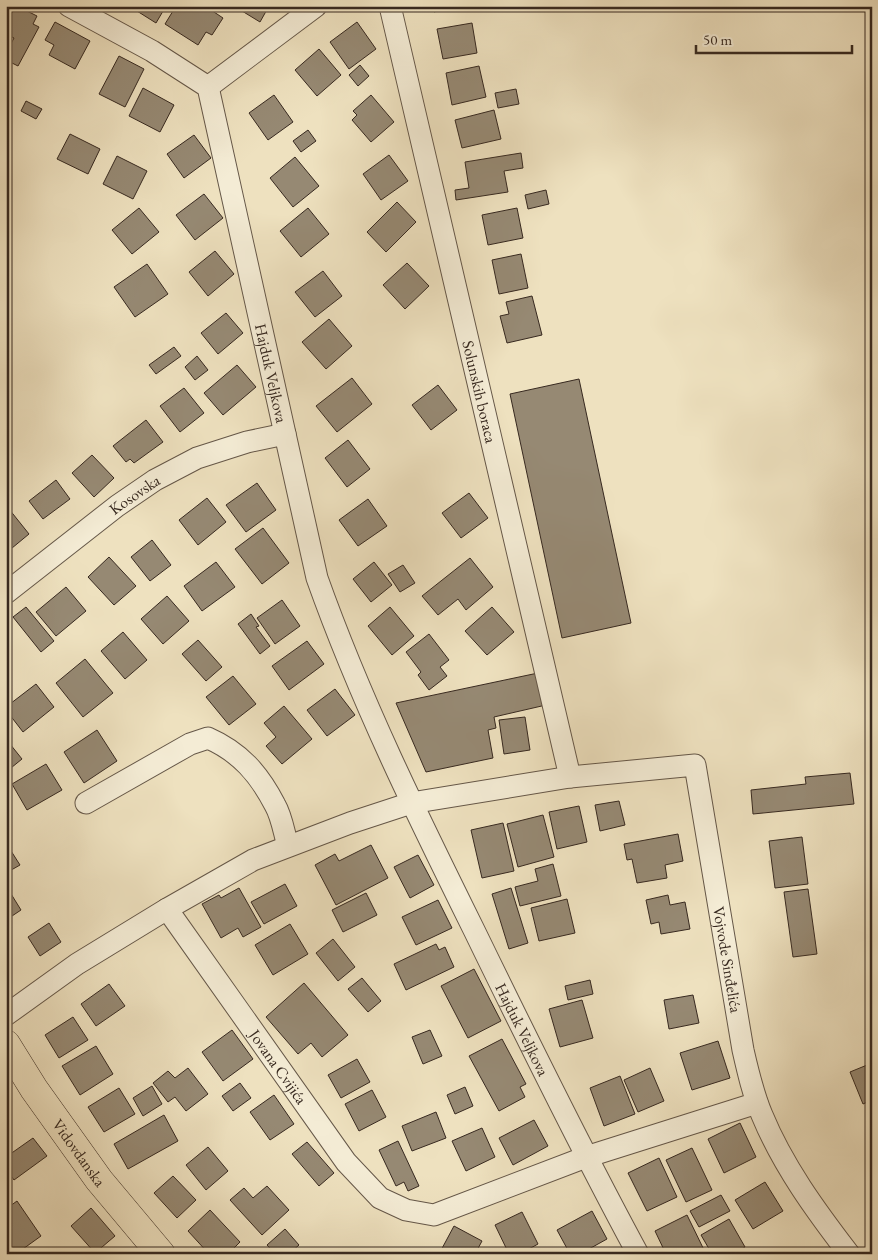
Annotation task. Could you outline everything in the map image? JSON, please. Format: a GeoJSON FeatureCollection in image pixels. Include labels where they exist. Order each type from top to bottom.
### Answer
{"type":"FeatureCollection","features":[{"type":"Feature","properties":{"kind":"main road","name":"Vidovdanska"},"geometry":{"type":"LineString","coordinates":[[6,1044],[34,1089],[99,1180],[161,1254]]}},
{"type":"Feature","properties":{"kind":"street"},"geometry":{"type":"LineString","coordinates":[[69,6],[152,51],[208,87],[316,6]]}},
{"type":"Feature","properties":{"kind":"street","name":"Solunskih boraca"},"geometry":{"type":"LineString","coordinates":[[390,6],[570,777]]}},
{"type":"Feature","properties":{"kind":"street","name":"Hajduk Veljkova"},"geometry":{"type":"LineString","coordinates":[[208,87],[317,578],[336,630],[411,803],[586,1157],[638,1254]]}},
{"type":"Feature","properties":{"kind":"street","name":"Kosovska"},"geometry":{"type":"LineString","coordinates":[[6,593],[117,506],[155,480],[197,458],[247,442],[285,434]]}},
{"type":"Feature","properties":{"kind":"street"},"geometry":{"type":"LineString","coordinates":[[86,803],[190,744],[208,738],[225,746],[242,758],[260,781],[276,806],[288,846]]}},
{"type":"Feature","properties":{"kind":"street","name":"Vojvode Sinđelića"},"geometry":{"type":"LineString","coordinates":[[570,777],[695,765],[750,1082],[757,1103],[777,1146],[814,1209],[849,1254]]}},
{"type":"Feature","properties":{"kind":"street"},"geometry":{"type":"LineString","coordinates":[[6,1015],[77,964],[167,909],[253,860],[411,803],[570,777]]}},
{"type":"Feature","properties":{"kind":"street","name":"Jovana Cvijića"},"geometry":{"type":"LineString","coordinates":[[167,909],[346,1162],[380,1198],[406,1210],[434,1215],[586,1157],[757,1103]]}},
{"type":"Feature","properties":{"kind":"building"},"geometry":{"type":"Polygon","coordinates":[[[6,6],[17,6],[37,16],[33,24],[39,27],[18,66],[6,60],[6,53],[14,38],[6,34],[6,6]]]}},
{"type":"Feature","properties":{"kind":"building"},"geometry":{"type":"Polygon","coordinates":[[[129,6],[166,6],[156,23],[129,6]]]}},
{"type":"Feature","properties":{"kind":"building"},"geometry":{"type":"Polygon","coordinates":[[[176,6],[205,6],[223,18],[212,35],[206,32],[198,45],[165,24],[176,6]]]}},
{"type":"Feature","properties":{"kind":"building"},"geometry":{"type":"Polygon","coordinates":[[[245,6],[269,6],[260,22],[242,11],[245,6]]]}},
{"type":"Feature","properties":{"kind":"building"},"geometry":{"type":"Polygon","coordinates":[[[432,6],[455,6],[434,12],[432,6]]]}},
{"type":"Feature","properties":{"kind":"building"},"geometry":{"type":"Polygon","coordinates":[[[55,22],[90,41],[75,69],[49,55],[54,45],[45,40],[55,22]]]}},
{"type":"Feature","properties":{"kind":"building"},"geometry":{"type":"Polygon","coordinates":[[[357,22],[376,49],[349,69],[330,42],[357,22]]]}},
{"type":"Feature","properties":{"kind":"building"},"geometry":{"type":"Polygon","coordinates":[[[472,23],[477,53],[443,59],[437,29],[472,23]]]}},
{"type":"Feature","properties":{"kind":"building"},"geometry":{"type":"Polygon","coordinates":[[[319,49],[341,75],[317,96],[295,70],[319,49]]]}},
{"type":"Feature","properties":{"kind":"building"},"geometry":{"type":"Polygon","coordinates":[[[119,56],[144,69],[125,107],[99,94],[119,56]]]}},
{"type":"Feature","properties":{"kind":"building"},"geometry":{"type":"Polygon","coordinates":[[[360,65],[369,76],[358,86],[349,75],[360,65]]]}},
{"type":"Feature","properties":{"kind":"building"},"geometry":{"type":"Polygon","coordinates":[[[479,66],[486,97],[452,105],[446,73],[479,66]]]}},
{"type":"Feature","properties":{"kind":"building"},"geometry":{"type":"Polygon","coordinates":[[[143,88],[174,105],[160,132],[129,116],[143,88]]]}},
{"type":"Feature","properties":{"kind":"building"},"geometry":{"type":"Polygon","coordinates":[[[516,89],[519,104],[498,108],[495,93],[516,89]]]}},
{"type":"Feature","properties":{"kind":"building"},"geometry":{"type":"Polygon","coordinates":[[[274,95],[293,122],[268,140],[249,113],[274,95]]]}},
{"type":"Feature","properties":{"kind":"building"},"geometry":{"type":"Polygon","coordinates":[[[371,95],[394,122],[371,142],[352,120],[357,115],[353,111],[371,95]]]}},
{"type":"Feature","properties":{"kind":"building"},"geometry":{"type":"Polygon","coordinates":[[[26,101],[42,109],[36,119],[21,111],[26,101]]]}},
{"type":"Feature","properties":{"kind":"building"},"geometry":{"type":"Polygon","coordinates":[[[494,110],[501,139],[462,148],[455,120],[494,110]]]}},
{"type":"Feature","properties":{"kind":"building"},"geometry":{"type":"Polygon","coordinates":[[[308,130],[316,141],[301,152],[293,141],[308,130]]]}},
{"type":"Feature","properties":{"kind":"building"},"geometry":{"type":"Polygon","coordinates":[[[70,134],[100,149],[88,174],[57,159],[70,134]]]}},
{"type":"Feature","properties":{"kind":"building"},"geometry":{"type":"Polygon","coordinates":[[[194,135],[211,158],[184,178],[167,154],[194,135]]]}},
{"type":"Feature","properties":{"kind":"building"},"geometry":{"type":"Polygon","coordinates":[[[521,153],[523,168],[504,171],[508,192],[456,200],[455,190],[469,188],[465,162],[521,153]]]}},
{"type":"Feature","properties":{"kind":"building"},"geometry":{"type":"Polygon","coordinates":[[[389,155],[408,181],[381,200],[363,174],[389,155]]]}},
{"type":"Feature","properties":{"kind":"building"},"geometry":{"type":"Polygon","coordinates":[[[117,156],[147,171],[133,199],[103,184],[117,156]]]}},
{"type":"Feature","properties":{"kind":"building"},"geometry":{"type":"Polygon","coordinates":[[[295,157],[319,186],[293,207],[270,178],[295,157]]]}},
{"type":"Feature","properties":{"kind":"building"},"geometry":{"type":"Polygon","coordinates":[[[546,190],[549,204],[528,209],[525,195],[546,190]]]}},
{"type":"Feature","properties":{"kind":"building"},"geometry":{"type":"Polygon","coordinates":[[[204,194],[223,218],[195,240],[176,215],[204,194]]]}},
{"type":"Feature","properties":{"kind":"building"},"geometry":{"type":"Polygon","coordinates":[[[397,202],[416,222],[386,252],[367,232],[397,202]]]}},
{"type":"Feature","properties":{"kind":"building"},"geometry":{"type":"Polygon","coordinates":[[[139,208],[159,232],[132,254],[112,230],[139,208]]]}},
{"type":"Feature","properties":{"kind":"building"},"geometry":{"type":"Polygon","coordinates":[[[308,208],[329,234],[301,257],[280,231],[308,208]]]}},
{"type":"Feature","properties":{"kind":"building"},"geometry":{"type":"Polygon","coordinates":[[[517,208],[523,238],[488,245],[482,215],[517,208]]]}},
{"type":"Feature","properties":{"kind":"building"},"geometry":{"type":"Polygon","coordinates":[[[215,251],[234,274],[208,296],[189,272],[215,251]]]}},
{"type":"Feature","properties":{"kind":"building"},"geometry":{"type":"Polygon","coordinates":[[[521,254],[528,288],[499,294],[492,260],[521,254]]]}},
{"type":"Feature","properties":{"kind":"building"},"geometry":{"type":"Polygon","coordinates":[[[407,263],[429,286],[405,309],[383,285],[407,263]]]}},
{"type":"Feature","properties":{"kind":"building"},"geometry":{"type":"Polygon","coordinates":[[[147,264],[168,294],[135,317],[114,287],[147,264]]]}},
{"type":"Feature","properties":{"kind":"building"},"geometry":{"type":"Polygon","coordinates":[[[323,271],[342,296],[315,317],[295,292],[323,271]]]}},
{"type":"Feature","properties":{"kind":"building"},"geometry":{"type":"Polygon","coordinates":[[[532,296],[542,335],[507,343],[500,316],[509,314],[506,302],[532,296]]]}},
{"type":"Feature","properties":{"kind":"building"},"geometry":{"type":"Polygon","coordinates":[[[226,313],[243,333],[218,354],[201,333],[226,313]]]}},
{"type":"Feature","properties":{"kind":"building"},"geometry":{"type":"Polygon","coordinates":[[[329,319],[352,346],[326,369],[302,342],[329,319]]]}},
{"type":"Feature","properties":{"kind":"building"},"geometry":{"type":"Polygon","coordinates":[[[174,347],[181,356],[156,374],[149,365],[174,347]]]}},
{"type":"Feature","properties":{"kind":"building"},"geometry":{"type":"Polygon","coordinates":[[[197,356],[208,370],[195,380],[185,367],[197,356]]]}},
{"type":"Feature","properties":{"kind":"building"},"geometry":{"type":"Polygon","coordinates":[[[237,365],[256,387],[223,415],[204,393],[237,365]]]}},
{"type":"Feature","properties":{"kind":"building"},"geometry":{"type":"Polygon","coordinates":[[[352,378],[372,404],[337,432],[316,406],[352,378]]]}},
{"type":"Feature","properties":{"kind":"building"},"geometry":{"type":"Polygon","coordinates":[[[579,379],[631,623],[562,638],[510,394],[579,379]]]}},
{"type":"Feature","properties":{"kind":"building"},"geometry":{"type":"Polygon","coordinates":[[[438,385],[457,410],[431,430],[412,405],[438,385]]]}},
{"type":"Feature","properties":{"kind":"building"},"geometry":{"type":"Polygon","coordinates":[[[184,388],[204,413],[180,432],[160,406],[184,388]]]}},
{"type":"Feature","properties":{"kind":"building"},"geometry":{"type":"Polygon","coordinates":[[[146,420],[163,442],[134,463],[130,459],[126,462],[113,446],[146,420]]]}},
{"type":"Feature","properties":{"kind":"building"},"geometry":{"type":"Polygon","coordinates":[[[348,440],[370,469],[347,487],[325,458],[348,440]]]}},
{"type":"Feature","properties":{"kind":"building"},"geometry":{"type":"Polygon","coordinates":[[[92,455],[114,478],[94,497],[72,473],[92,455]]]}},
{"type":"Feature","properties":{"kind":"building"},"geometry":{"type":"Polygon","coordinates":[[[56,480],[70,499],[43,519],[29,501],[56,480]]]}},
{"type":"Feature","properties":{"kind":"building"},"geometry":{"type":"Polygon","coordinates":[[[257,483],[276,510],[246,532],[226,505],[257,483]]]}},
{"type":"Feature","properties":{"kind":"building"},"geometry":{"type":"Polygon","coordinates":[[[469,493],[488,518],[461,538],[442,513],[469,493]]]}},
{"type":"Feature","properties":{"kind":"building"},"geometry":{"type":"Polygon","coordinates":[[[207,498],[226,522],[198,545],[179,520],[207,498]]]}},
{"type":"Feature","properties":{"kind":"building"},"geometry":{"type":"Polygon","coordinates":[[[368,499],[387,526],[358,546],[339,520],[368,499]]]}},
{"type":"Feature","properties":{"kind":"building"},"geometry":{"type":"Polygon","coordinates":[[[9,509],[29,534],[6,553],[6,512],[9,509]]]}},
{"type":"Feature","properties":{"kind":"building"},"geometry":{"type":"Polygon","coordinates":[[[263,528],[289,563],[262,584],[235,549],[263,528]]]}},
{"type":"Feature","properties":{"kind":"building"},"geometry":{"type":"Polygon","coordinates":[[[152,540],[171,565],[150,581],[131,557],[152,540]]]}},
{"type":"Feature","properties":{"kind":"building"},"geometry":{"type":"Polygon","coordinates":[[[109,557],[136,586],[114,605],[88,577],[109,557]]]}},
{"type":"Feature","properties":{"kind":"building"},"geometry":{"type":"Polygon","coordinates":[[[470,558],[493,587],[466,610],[458,599],[438,615],[422,596],[470,558]]]}},
{"type":"Feature","properties":{"kind":"building"},"geometry":{"type":"Polygon","coordinates":[[[216,562],[235,587],[202,611],[184,586],[216,562]]]}},
{"type":"Feature","properties":{"kind":"building"},"geometry":{"type":"Polygon","coordinates":[[[374,562],[392,585],[371,602],[353,579],[374,562]]]}},
{"type":"Feature","properties":{"kind":"building"},"geometry":{"type":"Polygon","coordinates":[[[403,565],[415,583],[400,592],[388,574],[403,565]]]}},
{"type":"Feature","properties":{"kind":"building"},"geometry":{"type":"Polygon","coordinates":[[[66,587],[86,611],[56,636],[36,612],[66,587]]]}},
{"type":"Feature","properties":{"kind":"building"},"geometry":{"type":"Polygon","coordinates":[[[167,596],[189,621],[163,644],[141,619],[167,596]]]}},
{"type":"Feature","properties":{"kind":"building"},"geometry":{"type":"Polygon","coordinates":[[[282,600],[300,626],[275,644],[257,618],[282,600]]]}},
{"type":"Feature","properties":{"kind":"building"},"geometry":{"type":"Polygon","coordinates":[[[26,607],[54,641],[41,652],[13,617],[26,607]]]}},
{"type":"Feature","properties":{"kind":"building"},"geometry":{"type":"Polygon","coordinates":[[[390,607],[414,636],[392,655],[368,626],[390,607]]]}},
{"type":"Feature","properties":{"kind":"building"},"geometry":{"type":"Polygon","coordinates":[[[492,607],[514,632],[487,655],[465,631],[492,607]]]}},
{"type":"Feature","properties":{"kind":"building"},"geometry":{"type":"Polygon","coordinates":[[[251,614],[259,626],[256,627],[270,646],[260,654],[238,624],[251,614]]]}},
{"type":"Feature","properties":{"kind":"building"},"geometry":{"type":"Polygon","coordinates":[[[123,632],[147,660],[125,679],[101,651],[123,632]]]}},
{"type":"Feature","properties":{"kind":"building"},"geometry":{"type":"Polygon","coordinates":[[[429,634],[449,660],[440,667],[447,676],[429,690],[418,675],[421,672],[406,652],[429,634]]]}},
{"type":"Feature","properties":{"kind":"building"},"geometry":{"type":"Polygon","coordinates":[[[198,640],[222,667],[206,681],[182,654],[198,640]]]}},
{"type":"Feature","properties":{"kind":"building"},"geometry":{"type":"Polygon","coordinates":[[[307,641],[324,664],[289,690],[272,666],[307,641]]]}},
{"type":"Feature","properties":{"kind":"building"},"geometry":{"type":"Polygon","coordinates":[[[85,659],[113,693],[83,717],[56,683],[85,659]]]}},
{"type":"Feature","properties":{"kind":"building"},"geometry":{"type":"Polygon","coordinates":[[[538,673],[546,705],[494,717],[496,728],[488,730],[493,758],[426,772],[396,703],[538,673]]]}},
{"type":"Feature","properties":{"kind":"building"},"geometry":{"type":"Polygon","coordinates":[[[233,676],[256,704],[229,725],[206,697],[233,676]]]}},
{"type":"Feature","properties":{"kind":"building"},"geometry":{"type":"Polygon","coordinates":[[[36,684],[54,707],[23,732],[6,710],[6,707],[36,684]]]}},
{"type":"Feature","properties":{"kind":"building"},"geometry":{"type":"Polygon","coordinates":[[[335,689],[355,715],[327,736],[307,710],[335,689]]]}},
{"type":"Feature","properties":{"kind":"building"},"geometry":{"type":"Polygon","coordinates":[[[284,706],[312,739],[282,764],[266,746],[276,737],[264,723],[284,706]]]}},
{"type":"Feature","properties":{"kind":"building"},"geometry":{"type":"Polygon","coordinates":[[[525,717],[530,750],[504,754],[499,720],[525,717]]]}},
{"type":"Feature","properties":{"kind":"building"},"geometry":{"type":"Polygon","coordinates":[[[97,730],[117,761],[84,783],[64,752],[97,730]]]}},
{"type":"Feature","properties":{"kind":"building"},"geometry":{"type":"Polygon","coordinates":[[[6,739],[22,759],[6,772],[6,739]]]}},
{"type":"Feature","properties":{"kind":"building"},"geometry":{"type":"Polygon","coordinates":[[[46,764],[62,790],[27,810],[12,784],[46,764]]]}},
{"type":"Feature","properties":{"kind":"building"},"geometry":{"type":"Polygon","coordinates":[[[850,773],[854,804],[753,814],[751,790],[806,784],[805,777],[850,773]]]}},
{"type":"Feature","properties":{"kind":"building"},"geometry":{"type":"Polygon","coordinates":[[[872,777],[872,810],[871,810],[867,778],[872,777]]]}},
{"type":"Feature","properties":{"kind":"building"},"geometry":{"type":"Polygon","coordinates":[[[619,801],[625,825],[600,831],[595,805],[619,801]]]}},
{"type":"Feature","properties":{"kind":"building"},"geometry":{"type":"Polygon","coordinates":[[[579,806],[587,842],[557,849],[549,812],[579,806]]]}},
{"type":"Feature","properties":{"kind":"building"},"geometry":{"type":"Polygon","coordinates":[[[543,815],[554,857],[518,867],[507,824],[543,815]]]}},
{"type":"Feature","properties":{"kind":"building"},"geometry":{"type":"Polygon","coordinates":[[[503,823],[514,871],[482,878],[471,830],[503,823]]]}},
{"type":"Feature","properties":{"kind":"building"},"geometry":{"type":"Polygon","coordinates":[[[678,834],[683,861],[665,865],[667,878],[637,883],[632,859],[627,860],[624,844],[678,834]]]}},
{"type":"Feature","properties":{"kind":"building"},"geometry":{"type":"Polygon","coordinates":[[[802,837],[808,884],[775,888],[769,841],[802,837]]]}},
{"type":"Feature","properties":{"kind":"building"},"geometry":{"type":"Polygon","coordinates":[[[6,843],[20,865],[6,873],[6,843]]]}},
{"type":"Feature","properties":{"kind":"building"},"geometry":{"type":"Polygon","coordinates":[[[371,845],[388,878],[336,905],[315,865],[335,854],[339,861],[371,845]]]}},
{"type":"Feature","properties":{"kind":"building"},"geometry":{"type":"Polygon","coordinates":[[[418,855],[434,885],[410,898],[394,867],[418,855]]]}},
{"type":"Feature","properties":{"kind":"building"},"geometry":{"type":"Polygon","coordinates":[[[553,864],[561,896],[520,906],[515,887],[538,881],[535,869],[553,864]]]}},
{"type":"Feature","properties":{"kind":"building"},"geometry":{"type":"Polygon","coordinates":[[[285,884],[297,906],[264,924],[251,902],[285,884]]]}},
{"type":"Feature","properties":{"kind":"building"},"geometry":{"type":"Polygon","coordinates":[[[239,888],[261,927],[243,937],[238,928],[221,938],[202,904],[219,895],[221,898],[239,888]]]}},
{"type":"Feature","properties":{"kind":"building"},"geometry":{"type":"Polygon","coordinates":[[[511,888],[528,943],[509,949],[492,894],[511,888]]]}},
{"type":"Feature","properties":{"kind":"building"},"geometry":{"type":"Polygon","coordinates":[[[8,889],[21,910],[6,920],[6,890],[8,889]]]}},
{"type":"Feature","properties":{"kind":"building"},"geometry":{"type":"Polygon","coordinates":[[[808,889],[817,954],[793,957],[784,892],[808,889]]]}},
{"type":"Feature","properties":{"kind":"building"},"geometry":{"type":"Polygon","coordinates":[[[366,893],[377,915],[343,932],[332,910],[366,893]]]}},
{"type":"Feature","properties":{"kind":"building"},"geometry":{"type":"Polygon","coordinates":[[[668,895],[670,905],[685,902],[690,929],[661,934],[659,922],[651,924],[646,900],[668,895]]]}},
{"type":"Feature","properties":{"kind":"building"},"geometry":{"type":"Polygon","coordinates":[[[567,899],[575,933],[539,941],[531,908],[567,899]]]}},
{"type":"Feature","properties":{"kind":"building"},"geometry":{"type":"Polygon","coordinates":[[[438,900],[452,928],[416,945],[402,917],[438,900]]]}},
{"type":"Feature","properties":{"kind":"building"},"geometry":{"type":"Polygon","coordinates":[[[49,923],[61,942],[40,956],[28,937],[49,923]]]}},
{"type":"Feature","properties":{"kind":"building"},"geometry":{"type":"Polygon","coordinates":[[[290,924],[308,954],[273,975],[255,945],[290,924]]]}},
{"type":"Feature","properties":{"kind":"building"},"geometry":{"type":"Polygon","coordinates":[[[333,939],[355,967],[338,981],[316,953],[333,939]]]}},
{"type":"Feature","properties":{"kind":"building"},"geometry":{"type":"Polygon","coordinates":[[[436,944],[439,950],[445,947],[454,967],[406,990],[394,964],[436,944]]]}},
{"type":"Feature","properties":{"kind":"building"},"geometry":{"type":"Polygon","coordinates":[[[474,969],[501,1021],[468,1038],[441,986],[474,969]]]}},
{"type":"Feature","properties":{"kind":"building"},"geometry":{"type":"Polygon","coordinates":[[[362,978],[381,1001],[368,1012],[348,989],[362,978]]]}},
{"type":"Feature","properties":{"kind":"building"},"geometry":{"type":"Polygon","coordinates":[[[590,980],[593,994],[568,1000],[565,986],[590,980]]]}},
{"type":"Feature","properties":{"kind":"building"},"geometry":{"type":"Polygon","coordinates":[[[304,983],[348,1035],[322,1057],[311,1043],[298,1054],[266,1017],[304,983]]]}},
{"type":"Feature","properties":{"kind":"building"},"geometry":{"type":"Polygon","coordinates":[[[109,984],[125,1006],[96,1026],[81,1004],[109,984]]]}},
{"type":"Feature","properties":{"kind":"building"},"geometry":{"type":"Polygon","coordinates":[[[693,995],[699,1023],[669,1029],[664,1000],[693,995]]]}},
{"type":"Feature","properties":{"kind":"building"},"geometry":{"type":"Polygon","coordinates":[[[582,1000],[593,1038],[560,1047],[549,1009],[582,1000]]]}},
{"type":"Feature","properties":{"kind":"building"},"geometry":{"type":"Polygon","coordinates":[[[73,1017],[88,1040],[59,1058],[45,1035],[73,1017]]]}},
{"type":"Feature","properties":{"kind":"building"},"geometry":{"type":"Polygon","coordinates":[[[232,1030],[253,1059],[223,1081],[202,1052],[232,1030]]]}},
{"type":"Feature","properties":{"kind":"building"},"geometry":{"type":"Polygon","coordinates":[[[430,1030],[442,1056],[423,1064],[412,1037],[430,1030]]]}},
{"type":"Feature","properties":{"kind":"building"},"geometry":{"type":"Polygon","coordinates":[[[502,1039],[526,1084],[520,1087],[525,1097],[499,1111],[469,1056],[502,1039]]]}},
{"type":"Feature","properties":{"kind":"building"},"geometry":{"type":"Polygon","coordinates":[[[718,1041],[730,1078],[692,1090],[680,1053],[718,1041]]]}},
{"type":"Feature","properties":{"kind":"building"},"geometry":{"type":"Polygon","coordinates":[[[96,1046],[113,1074],[80,1095],[62,1066],[96,1046]]]}},
{"type":"Feature","properties":{"kind":"building"},"geometry":{"type":"Polygon","coordinates":[[[357,1059],[370,1082],[341,1098],[328,1075],[357,1059]]]}},
{"type":"Feature","properties":{"kind":"building"},"geometry":{"type":"Polygon","coordinates":[[[872,1063],[872,1100],[863,1104],[850,1072],[872,1063]]]}},
{"type":"Feature","properties":{"kind":"building"},"geometry":{"type":"Polygon","coordinates":[[[188,1068],[208,1094],[186,1111],[175,1097],[168,1102],[153,1083],[168,1071],[175,1078],[188,1068]]]}},
{"type":"Feature","properties":{"kind":"building"},"geometry":{"type":"Polygon","coordinates":[[[650,1068],[664,1101],[638,1112],[624,1080],[650,1068]]]}},
{"type":"Feature","properties":{"kind":"building"},"geometry":{"type":"Polygon","coordinates":[[[620,1076],[635,1114],[604,1126],[590,1088],[620,1076]]]}},
{"type":"Feature","properties":{"kind":"building"},"geometry":{"type":"Polygon","coordinates":[[[240,1083],[251,1098],[233,1111],[222,1096],[240,1083]]]}},
{"type":"Feature","properties":{"kind":"building"},"geometry":{"type":"Polygon","coordinates":[[[152,1086],[162,1104],[143,1116],[133,1098],[152,1086]]]}},
{"type":"Feature","properties":{"kind":"building"},"geometry":{"type":"Polygon","coordinates":[[[465,1087],[473,1106],[455,1114],[447,1095],[465,1087]]]}},
{"type":"Feature","properties":{"kind":"building"},"geometry":{"type":"Polygon","coordinates":[[[119,1088],[135,1114],[104,1132],[88,1107],[119,1088]]]}},
{"type":"Feature","properties":{"kind":"building"},"geometry":{"type":"Polygon","coordinates":[[[372,1090],[386,1117],[359,1131],[345,1104],[372,1090]]]}},
{"type":"Feature","properties":{"kind":"building"},"geometry":{"type":"Polygon","coordinates":[[[274,1095],[294,1124],[270,1140],[250,1112],[274,1095]]]}},
{"type":"Feature","properties":{"kind":"building"},"geometry":{"type":"Polygon","coordinates":[[[436,1112],[446,1138],[412,1151],[402,1126],[436,1112]]]}},
{"type":"Feature","properties":{"kind":"building"},"geometry":{"type":"Polygon","coordinates":[[[164,1115],[178,1141],[128,1169],[114,1144],[164,1115]]]}},
{"type":"Feature","properties":{"kind":"building"},"geometry":{"type":"Polygon","coordinates":[[[534,1120],[548,1146],[513,1165],[499,1138],[534,1120]]]}},
{"type":"Feature","properties":{"kind":"building"},"geometry":{"type":"Polygon","coordinates":[[[740,1123],[756,1157],[724,1173],[708,1139],[740,1123]]]}},
{"type":"Feature","properties":{"kind":"building"},"geometry":{"type":"Polygon","coordinates":[[[482,1128],[495,1157],[466,1171],[452,1141],[482,1128]]]}},
{"type":"Feature","properties":{"kind":"building"},"geometry":{"type":"Polygon","coordinates":[[[33,1138],[47,1156],[14,1180],[6,1169],[6,1157],[33,1138]]]}},
{"type":"Feature","properties":{"kind":"building"},"geometry":{"type":"Polygon","coordinates":[[[398,1141],[419,1186],[408,1191],[404,1182],[396,1186],[379,1150],[398,1141]]]}},
{"type":"Feature","properties":{"kind":"building"},"geometry":{"type":"Polygon","coordinates":[[[307,1142],[334,1173],[319,1186],[292,1154],[307,1142]]]}},
{"type":"Feature","properties":{"kind":"building"},"geometry":{"type":"Polygon","coordinates":[[[208,1147],[228,1171],[206,1190],[186,1165],[208,1147]]]}},
{"type":"Feature","properties":{"kind":"building"},"geometry":{"type":"Polygon","coordinates":[[[692,1148],[712,1190],[686,1202],[666,1160],[692,1148]]]}},
{"type":"Feature","properties":{"kind":"building"},"geometry":{"type":"Polygon","coordinates":[[[659,1158],[677,1197],[647,1211],[628,1173],[659,1158]]]}},
{"type":"Feature","properties":{"kind":"building"},"geometry":{"type":"Polygon","coordinates":[[[173,1176],[196,1200],[177,1218],[154,1193],[173,1176]]]}},
{"type":"Feature","properties":{"kind":"building"},"geometry":{"type":"Polygon","coordinates":[[[765,1182],[783,1211],[753,1229],[735,1200],[765,1182]]]}},
{"type":"Feature","properties":{"kind":"building"},"geometry":{"type":"Polygon","coordinates":[[[267,1186],[289,1210],[262,1235],[230,1200],[244,1188],[253,1198],[267,1186]]]}},
{"type":"Feature","properties":{"kind":"building"},"geometry":{"type":"Polygon","coordinates":[[[721,1195],[730,1211],[699,1227],[690,1211],[721,1195]]]}},
{"type":"Feature","properties":{"kind":"building"},"geometry":{"type":"Polygon","coordinates":[[[17,1201],[41,1236],[16,1254],[9,1254],[6,1250],[6,1209],[17,1201]]]}},
{"type":"Feature","properties":{"kind":"building"},"geometry":{"type":"Polygon","coordinates":[[[91,1208],[115,1236],[95,1253],[71,1226],[91,1208]]]}},
{"type":"Feature","properties":{"kind":"building"},"geometry":{"type":"Polygon","coordinates":[[[210,1210],[240,1242],[228,1254],[209,1254],[188,1231],[210,1210]]]}},
{"type":"Feature","properties":{"kind":"building"},"geometry":{"type":"Polygon","coordinates":[[[592,1211],[607,1239],[580,1254],[570,1254],[557,1230],[592,1211]]]}},
{"type":"Feature","properties":{"kind":"building"},"geometry":{"type":"Polygon","coordinates":[[[522,1212],[538,1244],[520,1254],[509,1254],[495,1225],[522,1212]]]}},
{"type":"Feature","properties":{"kind":"building"},"geometry":{"type":"Polygon","coordinates":[[[687,1215],[706,1254],[666,1254],[655,1231],[687,1215]]]}},
{"type":"Feature","properties":{"kind":"building"},"geometry":{"type":"Polygon","coordinates":[[[729,1219],[745,1247],[734,1254],[712,1254],[701,1235],[729,1219]]]}},
{"type":"Feature","properties":{"kind":"building"},"geometry":{"type":"Polygon","coordinates":[[[454,1226],[482,1241],[475,1254],[439,1254],[454,1226]]]}},
{"type":"Feature","properties":{"kind":"building"},"geometry":{"type":"Polygon","coordinates":[[[285,1229],[299,1245],[289,1254],[275,1254],[267,1245],[285,1229]]]}}]}
